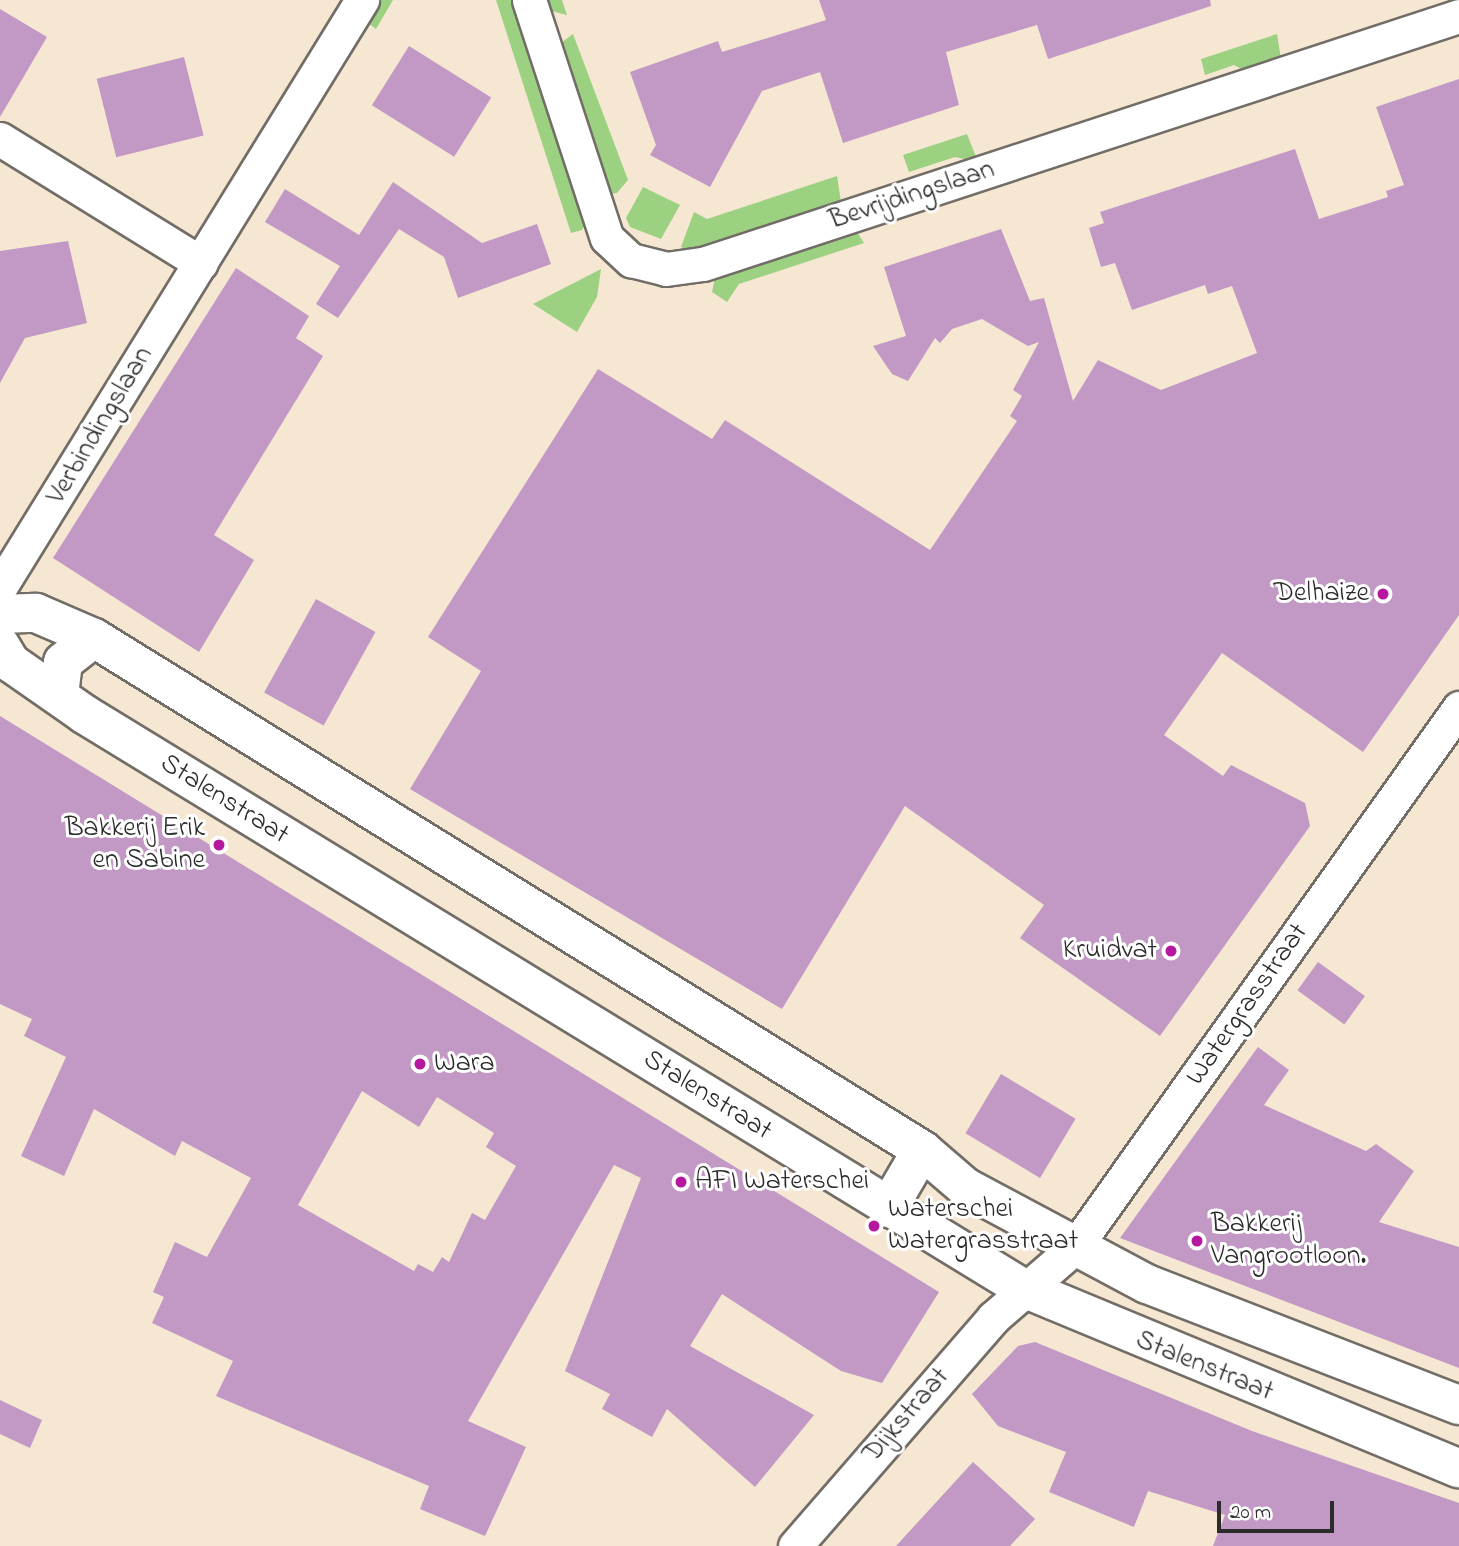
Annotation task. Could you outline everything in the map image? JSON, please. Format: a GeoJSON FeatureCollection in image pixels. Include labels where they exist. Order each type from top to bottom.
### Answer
{"type":"FeatureCollection","features":[{"type":"Feature","properties":{"kind":"street","name":"Verbindingslaan"},"geometry":{"type":"LineString","coordinates":[[0,587],[362,0]]}},
{"type":"Feature","properties":{"kind":"street","name":"Bevrijdingslaan"},"geometry":{"type":"LineString","coordinates":[[528,0],[607,238],[631,260],[666,269],[703,264],[1459,16]]}},
{"type":"Feature","properties":{"kind":"street"},"geometry":{"type":"LineString","coordinates":[[0,139],[201,263]]}},
{"type":"Feature","properties":{"kind":"street","name":"Stalenstraat"},"geometry":{"type":"LineString","coordinates":[[0,614],[36,613],[94,638],[922,1150],[965,1188],[1174,1296],[1459,1405]]}},
{"type":"Feature","properties":{"kind":"street"},"geometry":{"type":"LineString","coordinates":[[59,695],[63,662],[94,638]]}},
{"type":"Feature","properties":{"kind":"street","name":"Stalenstraat"},"geometry":{"type":"LineString","coordinates":[[0,645],[11,663],[59,695],[888,1208],[1021,1287],[1459,1468]]}},
{"type":"Feature","properties":{"kind":"street","name":"Watergrasstraat"},"geometry":{"type":"LineString","coordinates":[[1021,1287],[1075,1247],[1459,708]]}},
{"type":"Feature","properties":{"kind":"street"},"geometry":{"type":"LineString","coordinates":[[888,1208],[922,1150]]}},
{"type":"Feature","properties":{"kind":"street","name":"Dijkstraat"},"geometry":{"type":"LineString","coordinates":[[795,1546],[1021,1287]]}},
{"type":"Feature","properties":{"kind":"green space"},"geometry":{"type":"Polygon","coordinates":[[[382,0],[393,0],[376,29],[368,23],[382,0]]]}},
{"type":"Feature","properties":{"kind":"green space"},"geometry":{"type":"Polygon","coordinates":[[[496,0],[512,0],[586,222],[582,230],[571,233],[496,0]]]}},
{"type":"Feature","properties":{"kind":"green space"},"geometry":{"type":"Polygon","coordinates":[[[544,0],[562,0],[567,15],[547,10],[544,0]]]}},
{"type":"Feature","properties":{"kind":"green space"},"geometry":{"type":"Polygon","coordinates":[[[573,34],[628,180],[617,193],[607,194],[558,45],[573,34]]]}},
{"type":"Feature","properties":{"kind":"green space"},"geometry":{"type":"Polygon","coordinates":[[[1277,34],[1281,59],[1249,73],[1234,65],[1205,75],[1201,59],[1277,34]]]}},
{"type":"Feature","properties":{"kind":"green space"},"geometry":{"type":"Polygon","coordinates":[[[967,134],[978,162],[955,157],[909,172],[903,155],[967,134]]]}},
{"type":"Feature","properties":{"kind":"green space"},"geometry":{"type":"Polygon","coordinates":[[[837,176],[841,202],[696,253],[681,247],[694,212],[707,219],[837,176]]]}},
{"type":"Feature","properties":{"kind":"green space"},"geometry":{"type":"Polygon","coordinates":[[[643,187],[680,205],[661,239],[630,227],[626,218],[643,187]]]}},
{"type":"Feature","properties":{"kind":"green space"},"geometry":{"type":"Polygon","coordinates":[[[855,229],[864,243],[739,284],[727,302],[712,292],[716,273],[855,229]]]}},
{"type":"Feature","properties":{"kind":"green space"},"geometry":{"type":"Polygon","coordinates":[[[601,269],[597,297],[577,332],[533,304],[601,269]]]}},
{"type":"Feature","properties":{"kind":"building"},"geometry":{"type":"Polygon","coordinates":[[[819,0],[1210,0],[1211,6],[1048,59],[1037,25],[946,52],[959,105],[843,143],[820,72],[762,91],[710,187],[650,155],[656,145],[630,72],[718,41],[722,52],[826,20],[819,0]]]}},
{"type":"Feature","properties":{"kind":"building"},"geometry":{"type":"Polygon","coordinates":[[[0,9],[47,37],[0,117],[0,9]]]}},
{"type":"Feature","properties":{"kind":"building"},"geometry":{"type":"Polygon","coordinates":[[[409,46],[491,97],[454,157],[372,105],[409,46]]]}},
{"type":"Feature","properties":{"kind":"building"},"geometry":{"type":"Polygon","coordinates":[[[184,57],[204,136],[116,157],[97,79],[184,57]]]}},
{"type":"Feature","properties":{"kind":"building"},"geometry":{"type":"Polygon","coordinates":[[[1459,79],[1459,615],[1363,752],[1222,653],[1164,735],[1223,776],[1231,765],[1305,803],[1310,826],[1160,1036],[1020,938],[1044,905],[905,806],[782,1009],[410,789],[481,671],[428,637],[598,369],[712,439],[725,420],[930,550],[1017,421],[1010,416],[1022,396],[1013,390],[1039,342],[1028,346],[982,319],[952,329],[940,343],[935,338],[908,381],[892,374],[873,346],[906,336],[884,267],[1001,229],[1030,301],[1044,298],[1073,401],[1098,360],[1161,390],[1257,353],[1232,286],[1208,294],[1205,285],[1132,310],[1115,263],[1101,267],[1089,228],[1104,223],[1100,212],[1295,149],[1319,219],[1388,197],[1386,191],[1404,185],[1376,107],[1459,79]]]}},
{"type":"Feature","properties":{"kind":"building"},"geometry":{"type":"Polygon","coordinates":[[[393,182],[482,243],[537,224],[551,264],[458,298],[444,257],[399,229],[338,318],[316,304],[340,266],[265,222],[285,189],[359,235],[393,182]]]}},
{"type":"Feature","properties":{"kind":"building"},"geometry":{"type":"Polygon","coordinates":[[[68,241],[87,323],[25,338],[0,383],[0,251],[68,241]]]}},
{"type":"Feature","properties":{"kind":"building"},"geometry":{"type":"Polygon","coordinates":[[[236,268],[309,316],[296,338],[323,356],[214,535],[254,560],[199,652],[53,558],[236,268]]]}},
{"type":"Feature","properties":{"kind":"building"},"geometry":{"type":"Polygon","coordinates":[[[316,599],[375,632],[324,726],[264,693],[316,599]]]}},
{"type":"Feature","properties":{"kind":"building"},"geometry":{"type":"Polygon","coordinates":[[[0,716],[939,1292],[882,1383],[841,1371],[722,1294],[690,1346],[814,1415],[755,1487],[667,1409],[652,1437],[602,1409],[610,1394],[565,1371],[641,1178],[614,1165],[468,1421],[526,1447],[485,1536],[420,1509],[429,1486],[216,1396],[233,1361],[152,1323],[164,1297],[153,1292],[175,1242],[207,1257],[251,1178],[182,1141],[175,1156],[94,1109],[64,1176],[21,1156],[66,1057],[24,1036],[32,1019],[0,1004],[0,716]],[[362,1091],[298,1205],[414,1271],[418,1264],[433,1272],[442,1257],[449,1262],[472,1213],[485,1220],[516,1166],[486,1147],[494,1133],[437,1097],[419,1127],[362,1091]]]}},
{"type":"Feature","properties":{"kind":"building"},"geometry":{"type":"Polygon","coordinates":[[[1318,962],[1365,996],[1344,1024],[1297,990],[1318,962]]]}},
{"type":"Feature","properties":{"kind":"building"},"geometry":{"type":"Polygon","coordinates":[[[1258,1047],[1289,1070],[1264,1105],[1366,1151],[1376,1144],[1414,1171],[1379,1222],[1459,1247],[1459,1368],[1120,1238],[1258,1047]]]}},
{"type":"Feature","properties":{"kind":"building"},"geometry":{"type":"Polygon","coordinates":[[[1001,1074],[1076,1119],[1040,1178],[965,1133],[1001,1074]]]}},
{"type":"Feature","properties":{"kind":"building"},"geometry":{"type":"Polygon","coordinates":[[[1035,1342],[1252,1431],[1459,1503],[1459,1546],[1213,1546],[1225,1515],[1148,1491],[1134,1527],[1049,1492],[1066,1452],[998,1426],[972,1394],[1018,1346],[1035,1342]]]}},
{"type":"Feature","properties":{"kind":"building"},"geometry":{"type":"Polygon","coordinates":[[[0,1400],[42,1420],[30,1448],[0,1434],[0,1400]]]}},
{"type":"Feature","properties":{"kind":"building"},"geometry":{"type":"Polygon","coordinates":[[[973,1462],[1035,1519],[1010,1546],[896,1546],[973,1462]]]}},
{"type":"Feature","properties":{"kind":"place","name":"Delhaize"},"geometry":{"type":"Point","coordinates":[1383,594]}},
{"type":"Feature","properties":{"kind":"place","name":"Bakkerij Erik en Sabine"},"geometry":{"type":"Point","coordinates":[219,845]}},
{"type":"Feature","properties":{"kind":"place","name":"Kruidvat"},"geometry":{"type":"Point","coordinates":[1171,951]}},
{"type":"Feature","properties":{"kind":"place","name":"Wara"},"geometry":{"type":"Point","coordinates":[420,1064]}},
{"type":"Feature","properties":{"kind":"place","name":"AFI Waterschei"},"geometry":{"type":"Point","coordinates":[681,1182]}},
{"type":"Feature","properties":{"kind":"place","name":"Waterschei Watergrasstraat"},"geometry":{"type":"Point","coordinates":[874,1226]}},
{"type":"Feature","properties":{"kind":"place","name":"Bakkerij Vangrootloon."},"geometry":{"type":"Point","coordinates":[1197,1241]}}]}
